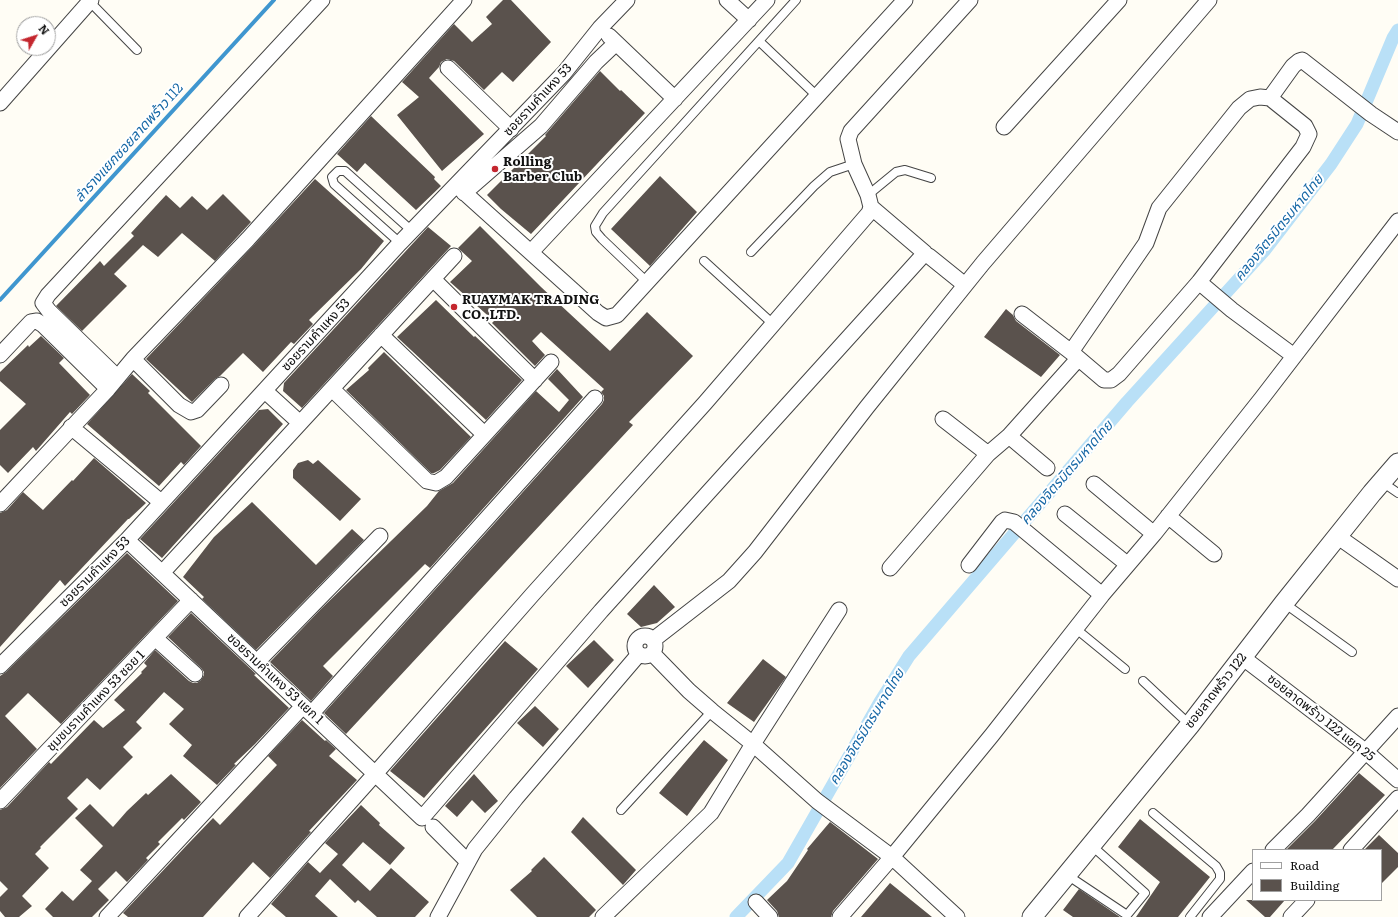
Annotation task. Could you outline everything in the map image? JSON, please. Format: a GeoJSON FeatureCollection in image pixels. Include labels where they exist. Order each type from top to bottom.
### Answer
{"type":"FeatureCollection","features":[{"type":"Feature","properties":{"kind":"street"},"geometry":{"type":"LineString","coordinates":[[113,383],[43,303],[48,295],[322,0]]}},
{"type":"Feature","properties":{"kind":"street"},"geometry":{"type":"LineString","coordinates":[[0,504],[113,383],[133,359],[248,239],[464,0]]}},
{"type":"Feature","properties":{"kind":"street","name":"ซอยรามคำแหง 53"},"geometry":{"type":"LineString","coordinates":[[0,666],[127,540],[400,243],[460,189],[510,129],[564,73],[600,28],[626,0]]}},
{"type":"Feature","properties":{"kind":"street"},"geometry":{"type":"LineString","coordinates":[[727,0],[749,20]]}},
{"type":"Feature","properties":{"kind":"street"},"geometry":{"type":"LineString","coordinates":[[531,252],[768,0]]}},
{"type":"Feature","properties":{"kind":"street"},"geometry":{"type":"LineString","coordinates":[[616,43],[596,62],[541,126],[460,189],[598,313],[606,318],[617,315],[905,0]]}},
{"type":"Feature","properties":{"kind":"street"},"geometry":{"type":"LineString","coordinates":[[427,822],[601,611],[925,252],[870,201],[854,164],[848,140],[851,131],[970,0]]}},
{"type":"Feature","properties":{"kind":"street"},"geometry":{"type":"LineString","coordinates":[[1004,127],[1119,0]]}},
{"type":"Feature","properties":{"kind":"street"},"geometry":{"type":"LineString","coordinates":[[438,917],[475,849],[516,798],[648,649],[729,580],[755,552],[872,401],[965,285],[1209,0]]}},
{"type":"Feature","properties":{"kind":"street"},"geometry":{"type":"LineString","coordinates":[[0,103],[91,1]]}},
{"type":"Feature","properties":{"kind":"street"},"geometry":{"type":"LineString","coordinates":[[600,28],[675,98]]}},
{"type":"Feature","properties":{"kind":"street"},"geometry":{"type":"LineString","coordinates":[[1270,98],[1293,66],[1302,60],[1371,114],[1398,132]]}},
{"type":"Feature","properties":{"kind":"street"},"geometry":{"type":"LineString","coordinates":[[448,68],[510,129]]}},
{"type":"Feature","properties":{"kind":"street"},"geometry":{"type":"LineString","coordinates":[[890,568],[988,454],[1009,436],[1074,356],[1146,243],[1160,208],[1239,108],[1250,100],[1260,97],[1270,98],[1305,126],[1309,134],[1303,147],[1199,282],[1119,374],[1111,380],[1104,380],[1074,356],[1022,314]]}},
{"type":"Feature","properties":{"kind":"street"},"geometry":{"type":"LineString","coordinates":[[247,917],[532,595],[705,403],[869,213],[870,201]]}},
{"type":"Feature","properties":{"kind":"street"},"geometry":{"type":"LineString","coordinates":[[840,917],[892,857],[992,735],[1075,628],[1127,564],[1154,534],[1294,356],[1393,240],[1398,221]]}},
{"type":"Feature","properties":{"kind":"street"},"geometry":{"type":"LineString","coordinates":[[162,573],[454,256]]}},
{"type":"Feature","properties":{"kind":"street"},"geometry":{"type":"LineString","coordinates":[[929,256],[965,285]]}},
{"type":"Feature","properties":{"kind":"street"},"geometry":{"type":"LineString","coordinates":[[433,279],[535,380]]}},
{"type":"Feature","properties":{"kind":"street"},"geometry":{"type":"LineString","coordinates":[[1199,282],[1232,310],[1294,356]]}},
{"type":"Feature","properties":{"kind":"street"},"geometry":{"type":"LineString","coordinates":[[0,355],[31,322],[37,321],[113,383]]}},
{"type":"Feature","properties":{"kind":"street"},"geometry":{"type":"LineString","coordinates":[[382,335],[484,434]]}},
{"type":"Feature","properties":{"kind":"street"},"geometry":{"type":"LineString","coordinates":[[133,359],[179,404],[191,412],[197,410],[221,385]]}},
{"type":"Feature","properties":{"kind":"street"},"geometry":{"type":"LineString","coordinates":[[332,388],[427,481],[436,483],[446,477],[551,362]]}},
{"type":"Feature","properties":{"kind":"street"},"geometry":{"type":"LineString","coordinates":[[265,390],[300,423]]}},
{"type":"Feature","properties":{"kind":"street"},"geometry":{"type":"LineString","coordinates":[[107,917],[308,710],[595,398]]}},
{"type":"Feature","properties":{"kind":"street"},"geometry":{"type":"LineString","coordinates":[[942,419],[988,454]]}},
{"type":"Feature","properties":{"kind":"street"},"geometry":{"type":"LineString","coordinates":[[71,427],[161,502]]}},
{"type":"Feature","properties":{"kind":"street"},"geometry":{"type":"LineString","coordinates":[[1009,436],[1047,468]]}},
{"type":"Feature","properties":{"kind":"street","name":"ซอยลาดพร้าว 122"},"geometry":{"type":"LineString","coordinates":[[1032,917],[1190,725],[1337,536],[1398,463]]}},
{"type":"Feature","properties":{"kind":"street"},"geometry":{"type":"LineString","coordinates":[[1094,484],[1154,534]]}},
{"type":"Feature","properties":{"kind":"street"},"geometry":{"type":"LineString","coordinates":[[1065,514],[1127,564]]}},
{"type":"Feature","properties":{"kind":"street"},"geometry":{"type":"LineString","coordinates":[[1168,516],[1214,554]]}},
{"type":"Feature","properties":{"kind":"street"},"geometry":{"type":"LineString","coordinates":[[970,564],[1002,522],[1005,520],[1014,522],[1102,595]]}},
{"type":"Feature","properties":{"kind":"street"},"geometry":{"type":"LineString","coordinates":[[257,662],[380,536]]}},
{"type":"Feature","properties":{"kind":"street"},"geometry":{"type":"LineString","coordinates":[[1337,536],[1398,579]]}},
{"type":"Feature","properties":{"kind":"street","name":"ซอยรามคำแหง 53 แยก 1"},"geometry":{"type":"LineString","coordinates":[[127,540],[468,862]]}},
{"type":"Feature","properties":{"kind":"street","name":"ชุมชนรามคำแหง 53 ซอย 1"},"geometry":{"type":"LineString","coordinates":[[0,801],[191,600]]}},
{"type":"Feature","properties":{"kind":"street"},"geometry":{"type":"LineString","coordinates":[[603,917],[711,813],[753,744],[839,610]]}},
{"type":"Feature","properties":{"kind":"street"},"geometry":{"type":"LineString","coordinates":[[155,638],[195,674]]}},
{"type":"Feature","properties":{"kind":"street"},"geometry":{"type":"LineString","coordinates":[[648,649],[712,711],[753,744],[817,801],[892,857],[957,917]]}},
{"type":"Feature","properties":{"kind":"street","name":"ซอยลาดพร้าว 122 แยก 25"},"geometry":{"type":"LineString","coordinates":[[1242,657],[1365,751],[1398,780]]}},
{"type":"Feature","properties":{"kind":"street"},"geometry":{"type":"LineString","coordinates":[[1274,849],[1308,815],[1398,716]]}},
{"type":"Feature","properties":{"kind":"street"},"geometry":{"type":"LineString","coordinates":[[1352,849],[1398,798]]}},
{"type":"Feature","properties":{"kind":"street"},"geometry":{"type":"LineString","coordinates":[[1210,917],[1252,872]]}},
{"type":"Feature","properties":{"kind":"street"},"geometry":{"type":"LineString","coordinates":[[1291,917],[1305,901]]}},
{"type":"Feature","properties":{"kind":"street"},"geometry":{"type":"LineString","coordinates":[[756,902],[770,917]]}},
{"type":"Feature","properties":{"kind":"lane"},"geometry":{"type":"LineString","coordinates":[[647,282],[602,240],[596,232],[595,226],[603,213],[796,0]]}},
{"type":"Feature","properties":{"kind":"lane"},"geometry":{"type":"LineString","coordinates":[[91,1],[137,50]]}},
{"type":"Feature","properties":{"kind":"lane"},"geometry":{"type":"LineString","coordinates":[[759,41],[818,96]]}},
{"type":"Feature","properties":{"kind":"lane"},"geometry":{"type":"LineString","coordinates":[[751,252],[814,186],[830,172],[854,164]]}},
{"type":"Feature","properties":{"kind":"lane"},"geometry":{"type":"LineString","coordinates":[[870,201],[896,172],[905,170],[931,178]]}},
{"type":"Feature","properties":{"kind":"lane"},"geometry":{"type":"LineString","coordinates":[[400,243],[334,184],[332,177],[338,171],[345,171],[412,231]]}},
{"type":"Feature","properties":{"kind":"lane"},"geometry":{"type":"LineString","coordinates":[[704,261],[773,324]]}},
{"type":"Feature","properties":{"kind":"lane"},"geometry":{"type":"LineString","coordinates":[[1382,482],[1398,493]]}},
{"type":"Feature","properties":{"kind":"lane"},"geometry":{"type":"LineString","coordinates":[[1284,603],[1352,652]]}},
{"type":"Feature","properties":{"kind":"lane"},"geometry":{"type":"LineString","coordinates":[[1075,628],[1125,669]]}},
{"type":"Feature","properties":{"kind":"lane"},"geometry":{"type":"LineString","coordinates":[[1143,681],[1190,725]]}},
{"type":"Feature","properties":{"kind":"lane"},"geometry":{"type":"LineString","coordinates":[[620,810],[712,711]]}},
{"type":"Feature","properties":{"kind":"lane"},"geometry":{"type":"LineString","coordinates":[[1152,813],[1216,866],[1220,873],[1220,879],[1190,917]]}},
{"type":"Feature","properties":{"kind":"lane"},"geometry":{"type":"LineString","coordinates":[[1066,874],[1127,915],[1145,893],[1091,844]]}},
{"type":"Feature","properties":{"kind":"building"},"geometry":{"type":"Polygon","coordinates":[[[503,0],[511,0],[551,42],[513,82],[502,72],[484,90],[454,61],[447,59],[441,62],[439,67],[429,78],[484,134],[442,171],[397,115],[419,97],[402,82],[454,24],[472,42],[492,24],[486,17],[503,0]]]}},
{"type":"Feature","properties":{"kind":"building"},"geometry":{"type":"Polygon","coordinates":[[[600,71],[645,113],[531,234],[487,195],[546,136],[545,135],[600,71]]]}},
{"type":"Feature","properties":{"kind":"building"},"geometry":{"type":"Polygon","coordinates":[[[371,116],[435,177],[434,179],[441,186],[416,210],[365,163],[357,172],[337,154],[371,116]]]}},
{"type":"Feature","properties":{"kind":"building"},"geometry":{"type":"Polygon","coordinates":[[[660,176],[697,212],[650,266],[611,229],[660,176]]]}},
{"type":"Feature","properties":{"kind":"building"},"geometry":{"type":"Polygon","coordinates":[[[315,179],[384,241],[361,269],[309,320],[313,324],[294,344],[291,342],[263,372],[243,353],[192,402],[146,359],[315,179]]]}},
{"type":"Feature","properties":{"kind":"building"},"geometry":{"type":"Polygon","coordinates":[[[223,194],[251,222],[215,261],[182,233],[158,257],[143,245],[114,274],[127,286],[82,331],[56,306],[100,261],[104,266],[134,236],[131,233],[166,195],[180,208],[192,196],[207,210],[223,194]]]}},
{"type":"Feature","properties":{"kind":"building"},"geometry":{"type":"Polygon","coordinates":[[[480,226],[541,287],[610,351],[647,312],[693,356],[629,422],[633,425],[346,734],[324,713],[604,400],[604,396],[601,392],[604,389],[541,332],[532,341],[545,355],[535,366],[492,323],[494,321],[450,282],[472,261],[458,248],[480,226]]]}},
{"type":"Feature","properties":{"kind":"building"},"geometry":{"type":"Polygon","coordinates":[[[428,227],[451,246],[302,408],[283,391],[284,383],[428,227]]]}},
{"type":"Feature","properties":{"kind":"building"},"geometry":{"type":"Polygon","coordinates":[[[436,300],[474,337],[475,336],[522,380],[486,420],[397,337],[436,300]]]}},
{"type":"Feature","properties":{"kind":"building"},"geometry":{"type":"Polygon","coordinates":[[[1006,309],[1013,315],[1016,321],[1060,355],[1041,377],[984,337],[1006,309]]]}},
{"type":"Feature","properties":{"kind":"building"},"geometry":{"type":"Polygon","coordinates":[[[41,336],[64,358],[59,363],[90,395],[72,414],[70,412],[36,451],[33,447],[8,473],[0,465],[0,430],[26,404],[0,381],[0,372],[28,345],[29,347],[41,336]]]}},
{"type":"Feature","properties":{"kind":"building"},"geometry":{"type":"Polygon","coordinates":[[[384,352],[471,437],[440,470],[434,473],[431,473],[346,390],[369,370],[368,368],[384,352]]]}},
{"type":"Feature","properties":{"kind":"building"},"geometry":{"type":"Polygon","coordinates":[[[557,369],[583,397],[430,568],[425,564],[323,666],[333,676],[311,701],[270,662],[321,609],[427,506],[439,491],[453,483],[536,391],[559,412],[569,400],[548,379],[557,369]]]}},
{"type":"Feature","properties":{"kind":"building"},"geometry":{"type":"Polygon","coordinates":[[[132,374],[150,391],[148,393],[201,446],[184,465],[181,462],[159,486],[87,424],[132,374]]]}},
{"type":"Feature","properties":{"kind":"building"},"geometry":{"type":"Polygon","coordinates":[[[268,409],[283,424],[162,558],[140,539],[259,410],[268,409]]]}},
{"type":"Feature","properties":{"kind":"building"},"geometry":{"type":"Polygon","coordinates":[[[94,458],[146,503],[128,519],[65,586],[60,580],[0,647],[0,513],[7,510],[23,492],[43,510],[94,458]]]}},
{"type":"Feature","properties":{"kind":"building"},"geometry":{"type":"Polygon","coordinates":[[[308,460],[313,464],[318,460],[361,499],[340,521],[293,478],[293,470],[298,463],[308,460]]]}},
{"type":"Feature","properties":{"kind":"building"},"geometry":{"type":"Polygon","coordinates":[[[252,502],[316,565],[352,529],[364,540],[256,650],[202,599],[204,597],[183,577],[214,537],[252,502]]]}},
{"type":"Feature","properties":{"kind":"building"},"geometry":{"type":"Polygon","coordinates":[[[127,553],[178,601],[61,724],[28,693],[5,716],[37,749],[0,788],[0,676],[6,672],[127,553]]]}},
{"type":"Feature","properties":{"kind":"building"},"geometry":{"type":"Polygon","coordinates":[[[654,585],[675,607],[657,623],[641,627],[627,614],[654,585]]]}},
{"type":"Feature","properties":{"kind":"building"},"geometry":{"type":"Polygon","coordinates":[[[191,613],[256,674],[254,675],[289,708],[234,764],[236,765],[217,785],[183,756],[192,745],[169,724],[184,709],[164,692],[136,722],[142,728],[123,747],[133,757],[100,790],[87,778],[67,798],[78,809],[40,847],[41,848],[35,854],[49,868],[22,896],[32,906],[19,917],[5,917],[0,911],[0,897],[8,889],[0,881],[0,810],[7,807],[49,762],[51,764],[94,720],[103,728],[125,710],[114,700],[142,673],[141,672],[147,666],[144,663],[155,650],[189,681],[197,683],[201,680],[204,672],[201,668],[168,637],[191,613]]]}},
{"type":"Feature","properties":{"kind":"building"},"geometry":{"type":"Polygon","coordinates":[[[594,640],[614,660],[588,688],[566,666],[594,640]]]}},
{"type":"Feature","properties":{"kind":"building"},"geometry":{"type":"Polygon","coordinates":[[[505,641],[538,669],[424,798],[390,771],[505,641]]]}},
{"type":"Feature","properties":{"kind":"building"},"geometry":{"type":"Polygon","coordinates":[[[763,659],[786,677],[754,722],[727,703],[763,659]]]}},
{"type":"Feature","properties":{"kind":"building"},"geometry":{"type":"Polygon","coordinates":[[[535,706],[559,729],[543,747],[517,723],[535,706]]]}},
{"type":"Feature","properties":{"kind":"building"},"geometry":{"type":"Polygon","coordinates":[[[302,720],[336,749],[329,756],[357,780],[309,831],[311,832],[270,878],[253,862],[203,917],[128,917],[123,913],[213,818],[220,825],[277,765],[268,756],[302,720]]]}},
{"type":"Feature","properties":{"kind":"building"},"geometry":{"type":"Polygon","coordinates":[[[704,740],[728,760],[687,816],[659,793],[704,740]]]}},
{"type":"Feature","properties":{"kind":"building"},"geometry":{"type":"Polygon","coordinates":[[[1359,773],[1385,795],[1333,849],[1287,849],[1359,773]]]}},
{"type":"Feature","properties":{"kind":"building"},"geometry":{"type":"Polygon","coordinates":[[[171,774],[201,802],[184,820],[182,818],[158,842],[160,844],[146,858],[148,860],[127,882],[116,871],[98,889],[109,900],[92,917],[53,917],[45,909],[62,891],[73,901],[92,881],[80,870],[103,846],[75,818],[90,804],[113,827],[146,793],[148,795],[171,774]]]}},
{"type":"Feature","properties":{"kind":"building"},"geometry":{"type":"Polygon","coordinates":[[[474,774],[498,801],[485,813],[472,800],[457,817],[445,806],[474,774]]]}},
{"type":"Feature","properties":{"kind":"building"},"geometry":{"type":"Polygon","coordinates":[[[361,805],[380,823],[379,825],[405,848],[390,865],[363,842],[342,865],[370,891],[391,868],[429,902],[415,917],[377,917],[358,900],[355,903],[330,879],[315,896],[338,917],[286,917],[271,904],[308,862],[320,873],[338,854],[325,843],[361,805]]]}},
{"type":"Feature","properties":{"kind":"building"},"geometry":{"type":"Polygon","coordinates":[[[583,817],[636,870],[623,885],[571,832],[583,817]]]}},
{"type":"Feature","properties":{"kind":"building"},"geometry":{"type":"Polygon","coordinates":[[[1140,819],[1210,877],[1178,917],[1136,917],[1160,882],[1118,847],[1140,819]]]}},
{"type":"Feature","properties":{"kind":"building"},"geometry":{"type":"Polygon","coordinates":[[[830,822],[878,859],[833,911],[831,917],[779,917],[777,911],[767,900],[787,881],[808,850],[807,849],[830,822]]]}},
{"type":"Feature","properties":{"kind":"building"},"geometry":{"type":"Polygon","coordinates":[[[1379,835],[1398,853],[1398,867],[1382,883],[1382,849],[1365,849],[1379,835]]]}},
{"type":"Feature","properties":{"kind":"building"},"geometry":{"type":"Polygon","coordinates":[[[544,857],[596,910],[589,917],[537,917],[510,890],[532,871],[531,870],[544,857]]]}},
{"type":"Feature","properties":{"kind":"building"},"geometry":{"type":"Polygon","coordinates":[[[890,883],[932,917],[861,917],[890,883]]]}},
{"type":"Feature","properties":{"kind":"building"},"geometry":{"type":"Polygon","coordinates":[[[1079,889],[1120,917],[1073,917],[1063,910],[1079,889]]]}},
{"type":"Feature","properties":{"kind":"building"},"geometry":{"type":"Polygon","coordinates":[[[1246,900],[1284,901],[1270,917],[1265,917],[1246,900]]]}},
{"type":"Feature","properties":{"kind":"waterway","name":"ลำรางแยกซอยลาดพร้าว 112"},"geometry":{"type":"LineString","coordinates":[[0,300],[274,0]]}},
{"type":"Feature","properties":{"kind":"waterway","name":"คลองจิตรมิตรมหาดไทย"},"geometry":{"type":"LineString","coordinates":[[736,917],[788,863],[880,702],[909,656],[1127,402],[1264,251],[1331,164],[1357,124],[1393,38],[1398,30]]}},
{"type":"Feature","properties":{"kind":"place","name":"Rolling Barber Club"},"geometry":{"type":"Point","coordinates":[495,169]}},
{"type":"Feature","properties":{"kind":"place","name":"RUAYMAK TRADING CO.,LTD."},"geometry":{"type":"Point","coordinates":[454,307]}}]}
